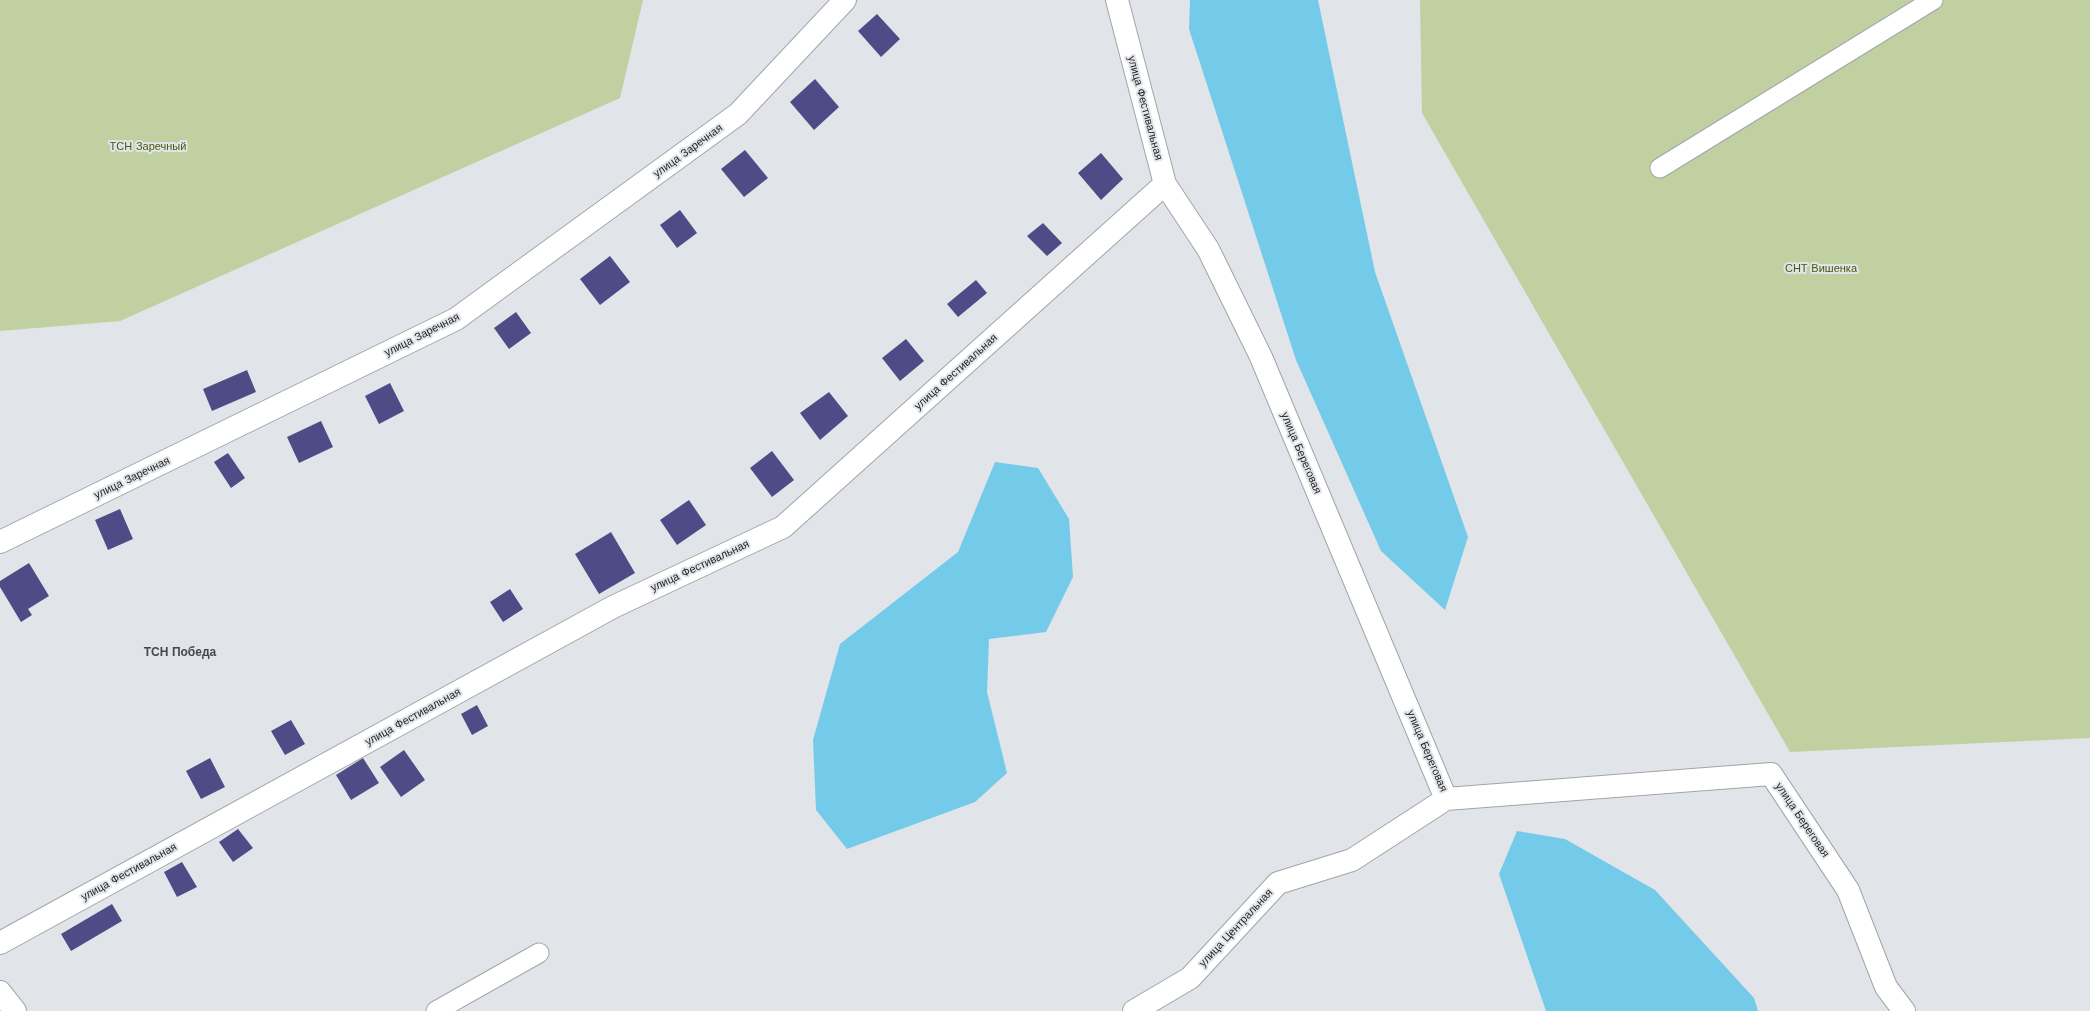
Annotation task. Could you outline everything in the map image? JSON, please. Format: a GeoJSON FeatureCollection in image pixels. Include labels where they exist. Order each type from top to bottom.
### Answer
{"type":"FeatureCollection","features":[{"type":"Feature","properties":{"kind":"street","name":"улица Заречная"},"geometry":{"type":"LineString","coordinates":[[0,542],[456,319],[738,114],[845,0]]}},
{"type":"Feature","properties":{"kind":"street","name":"улица Фестивальная"},"geometry":{"type":"LineString","coordinates":[[0,943],[614,607],[782,527],[1165,184],[1117,0]]}},
{"type":"Feature","properties":{"kind":"street","name":"улица Береговая"},"geometry":{"type":"LineString","coordinates":[[1165,184],[1208,249],[1261,356],[1446,798],[1771,774],[1848,890],[1886,987],[1904,1011]]}},
{"type":"Feature","properties":{"kind":"street"},"geometry":{"type":"LineString","coordinates":[[1134,1011],[1184,981]]}},
{"type":"Feature","properties":{"kind":"street"},"geometry":{"type":"LineString","coordinates":[[0,992],[15,1011]]}},
{"type":"Feature","properties":{"kind":"lane"},"geometry":{"type":"LineString","coordinates":[[1660,168],[1932,0]]}},
{"type":"Feature","properties":{"kind":"lane"},"geometry":{"type":"LineString","coordinates":[[1184,981],[1190,978],[1278,883],[1352,860],[1446,798]]}},
{"type":"Feature","properties":{"kind":"lane"},"geometry":{"type":"LineString","coordinates":[[436,1011],[539,953]]}},
{"type":"Feature","properties":{"kind":"green space","name":"ТСН Заречный"},"geometry":{"type":"Polygon","coordinates":[[[0,0],[643,0],[620,98],[120,321],[0,331],[0,0]]]}},
{"type":"Feature","properties":{"kind":"green space","name":"СНТ Вишенка"},"geometry":{"type":"Polygon","coordinates":[[[1420,0],[2090,0],[2090,738],[1790,752],[1422,113],[1420,0]]]}},
{"type":"Feature","properties":{"kind":"water"},"geometry":{"type":"Polygon","coordinates":[[[1190,0],[1318,0],[1375,272],[1468,537],[1445,610],[1381,551],[1296,360],[1189,29],[1190,0]]]}},
{"type":"Feature","properties":{"kind":"water"},"geometry":{"type":"Polygon","coordinates":[[[995,462],[1038,468],[1069,519],[1073,577],[1046,632],[989,639],[987,692],[1007,773],[975,802],[847,849],[816,810],[813,740],[840,644],[958,552],[995,462]]]}},
{"type":"Feature","properties":{"kind":"water"},"geometry":{"type":"Polygon","coordinates":[[[1517,831],[1565,839],[1655,890],[1754,998],[1758,1011],[1546,1011],[1499,874],[1517,831]]]}},
{"type":"Feature","properties":{"kind":"building"},"geometry":{"type":"Polygon","coordinates":[[[877,14],[900,39],[881,57],[858,31],[877,14]]]}},
{"type":"Feature","properties":{"kind":"building"},"geometry":{"type":"Polygon","coordinates":[[[815,79],[839,107],[814,130],[790,102],[815,79]]]}},
{"type":"Feature","properties":{"kind":"building"},"geometry":{"type":"Polygon","coordinates":[[[745,150],[768,178],[744,197],[721,169],[745,150]]]}},
{"type":"Feature","properties":{"kind":"building"},"geometry":{"type":"Polygon","coordinates":[[[1101,153],[1123,179],[1101,200],[1078,173],[1101,153]]]}},
{"type":"Feature","properties":{"kind":"building"},"geometry":{"type":"Polygon","coordinates":[[[680,210],[697,233],[677,248],[660,225],[680,210]]]}},
{"type":"Feature","properties":{"kind":"building"},"geometry":{"type":"Polygon","coordinates":[[[1043,223],[1062,243],[1047,256],[1027,236],[1043,223]]]}},
{"type":"Feature","properties":{"kind":"building"},"geometry":{"type":"Polygon","coordinates":[[[610,256],[630,282],[600,305],[580,279],[610,256]]]}},
{"type":"Feature","properties":{"kind":"building"},"geometry":{"type":"Polygon","coordinates":[[[976,280],[987,293],[958,317],[947,304],[976,280]]]}},
{"type":"Feature","properties":{"kind":"building"},"geometry":{"type":"Polygon","coordinates":[[[516,312],[531,333],[509,349],[494,328],[516,312]]]}},
{"type":"Feature","properties":{"kind":"building"},"geometry":{"type":"Polygon","coordinates":[[[906,339],[924,361],[900,381],[882,358],[906,339]]]}},
{"type":"Feature","properties":{"kind":"building"},"geometry":{"type":"Polygon","coordinates":[[[247,370],[256,392],[212,411],[203,389],[247,370]]]}},
{"type":"Feature","properties":{"kind":"building"},"geometry":{"type":"Polygon","coordinates":[[[390,383],[404,411],[379,424],[365,396],[390,383]]]}},
{"type":"Feature","properties":{"kind":"building"},"geometry":{"type":"Polygon","coordinates":[[[829,392],[848,416],[820,440],[800,413],[829,392]]]}},
{"type":"Feature","properties":{"kind":"building"},"geometry":{"type":"Polygon","coordinates":[[[321,421],[333,447],[299,463],[287,437],[321,421]]]}},
{"type":"Feature","properties":{"kind":"building"},"geometry":{"type":"Polygon","coordinates":[[[772,451],[794,480],[772,497],[750,468],[772,451]]]}},
{"type":"Feature","properties":{"kind":"building"},"geometry":{"type":"Polygon","coordinates":[[[228,453],[245,478],[231,488],[214,462],[228,453]]]}},
{"type":"Feature","properties":{"kind":"building"},"geometry":{"type":"Polygon","coordinates":[[[689,500],[706,525],[677,545],[660,520],[689,500]]]}},
{"type":"Feature","properties":{"kind":"building"},"geometry":{"type":"Polygon","coordinates":[[[120,509],[133,539],[108,550],[95,520],[120,509]]]}},
{"type":"Feature","properties":{"kind":"building"},"geometry":{"type":"Polygon","coordinates":[[[611,532],[635,573],[599,594],[575,554],[611,532]]]}},
{"type":"Feature","properties":{"kind":"building"},"geometry":{"type":"Polygon","coordinates":[[[29,563],[49,596],[28,609],[32,615],[21,622],[0,587],[0,581],[29,563]]]}},
{"type":"Feature","properties":{"kind":"building"},"geometry":{"type":"Polygon","coordinates":[[[510,589],[523,609],[503,622],[490,602],[510,589]]]}},
{"type":"Feature","properties":{"kind":"building"},"geometry":{"type":"Polygon","coordinates":[[[477,705],[488,726],[472,735],[461,714],[477,705]]]}},
{"type":"Feature","properties":{"kind":"building"},"geometry":{"type":"Polygon","coordinates":[[[291,720],[305,744],[285,755],[271,731],[291,720]]]}},
{"type":"Feature","properties":{"kind":"building"},"geometry":{"type":"Polygon","coordinates":[[[404,750],[425,780],[401,797],[380,767],[404,750]]]}},
{"type":"Feature","properties":{"kind":"building"},"geometry":{"type":"Polygon","coordinates":[[[210,758],[225,787],[201,799],[186,771],[210,758]]]}},
{"type":"Feature","properties":{"kind":"building"},"geometry":{"type":"Polygon","coordinates":[[[363,758],[379,783],[351,800],[336,775],[363,758]]]}},
{"type":"Feature","properties":{"kind":"building"},"geometry":{"type":"Polygon","coordinates":[[[238,829],[253,848],[233,862],[219,842],[238,829]]]}},
{"type":"Feature","properties":{"kind":"building"},"geometry":{"type":"Polygon","coordinates":[[[182,862],[197,887],[177,897],[164,872],[182,862]]]}},
{"type":"Feature","properties":{"kind":"building"},"geometry":{"type":"Polygon","coordinates":[[[112,904],[122,921],[71,951],[61,934],[112,904]]]}},
{"type":"Feature","properties":{"kind":"district","name":"ТСН Победа"},"geometry":{"type":"Point","coordinates":[180,652]}}]}
